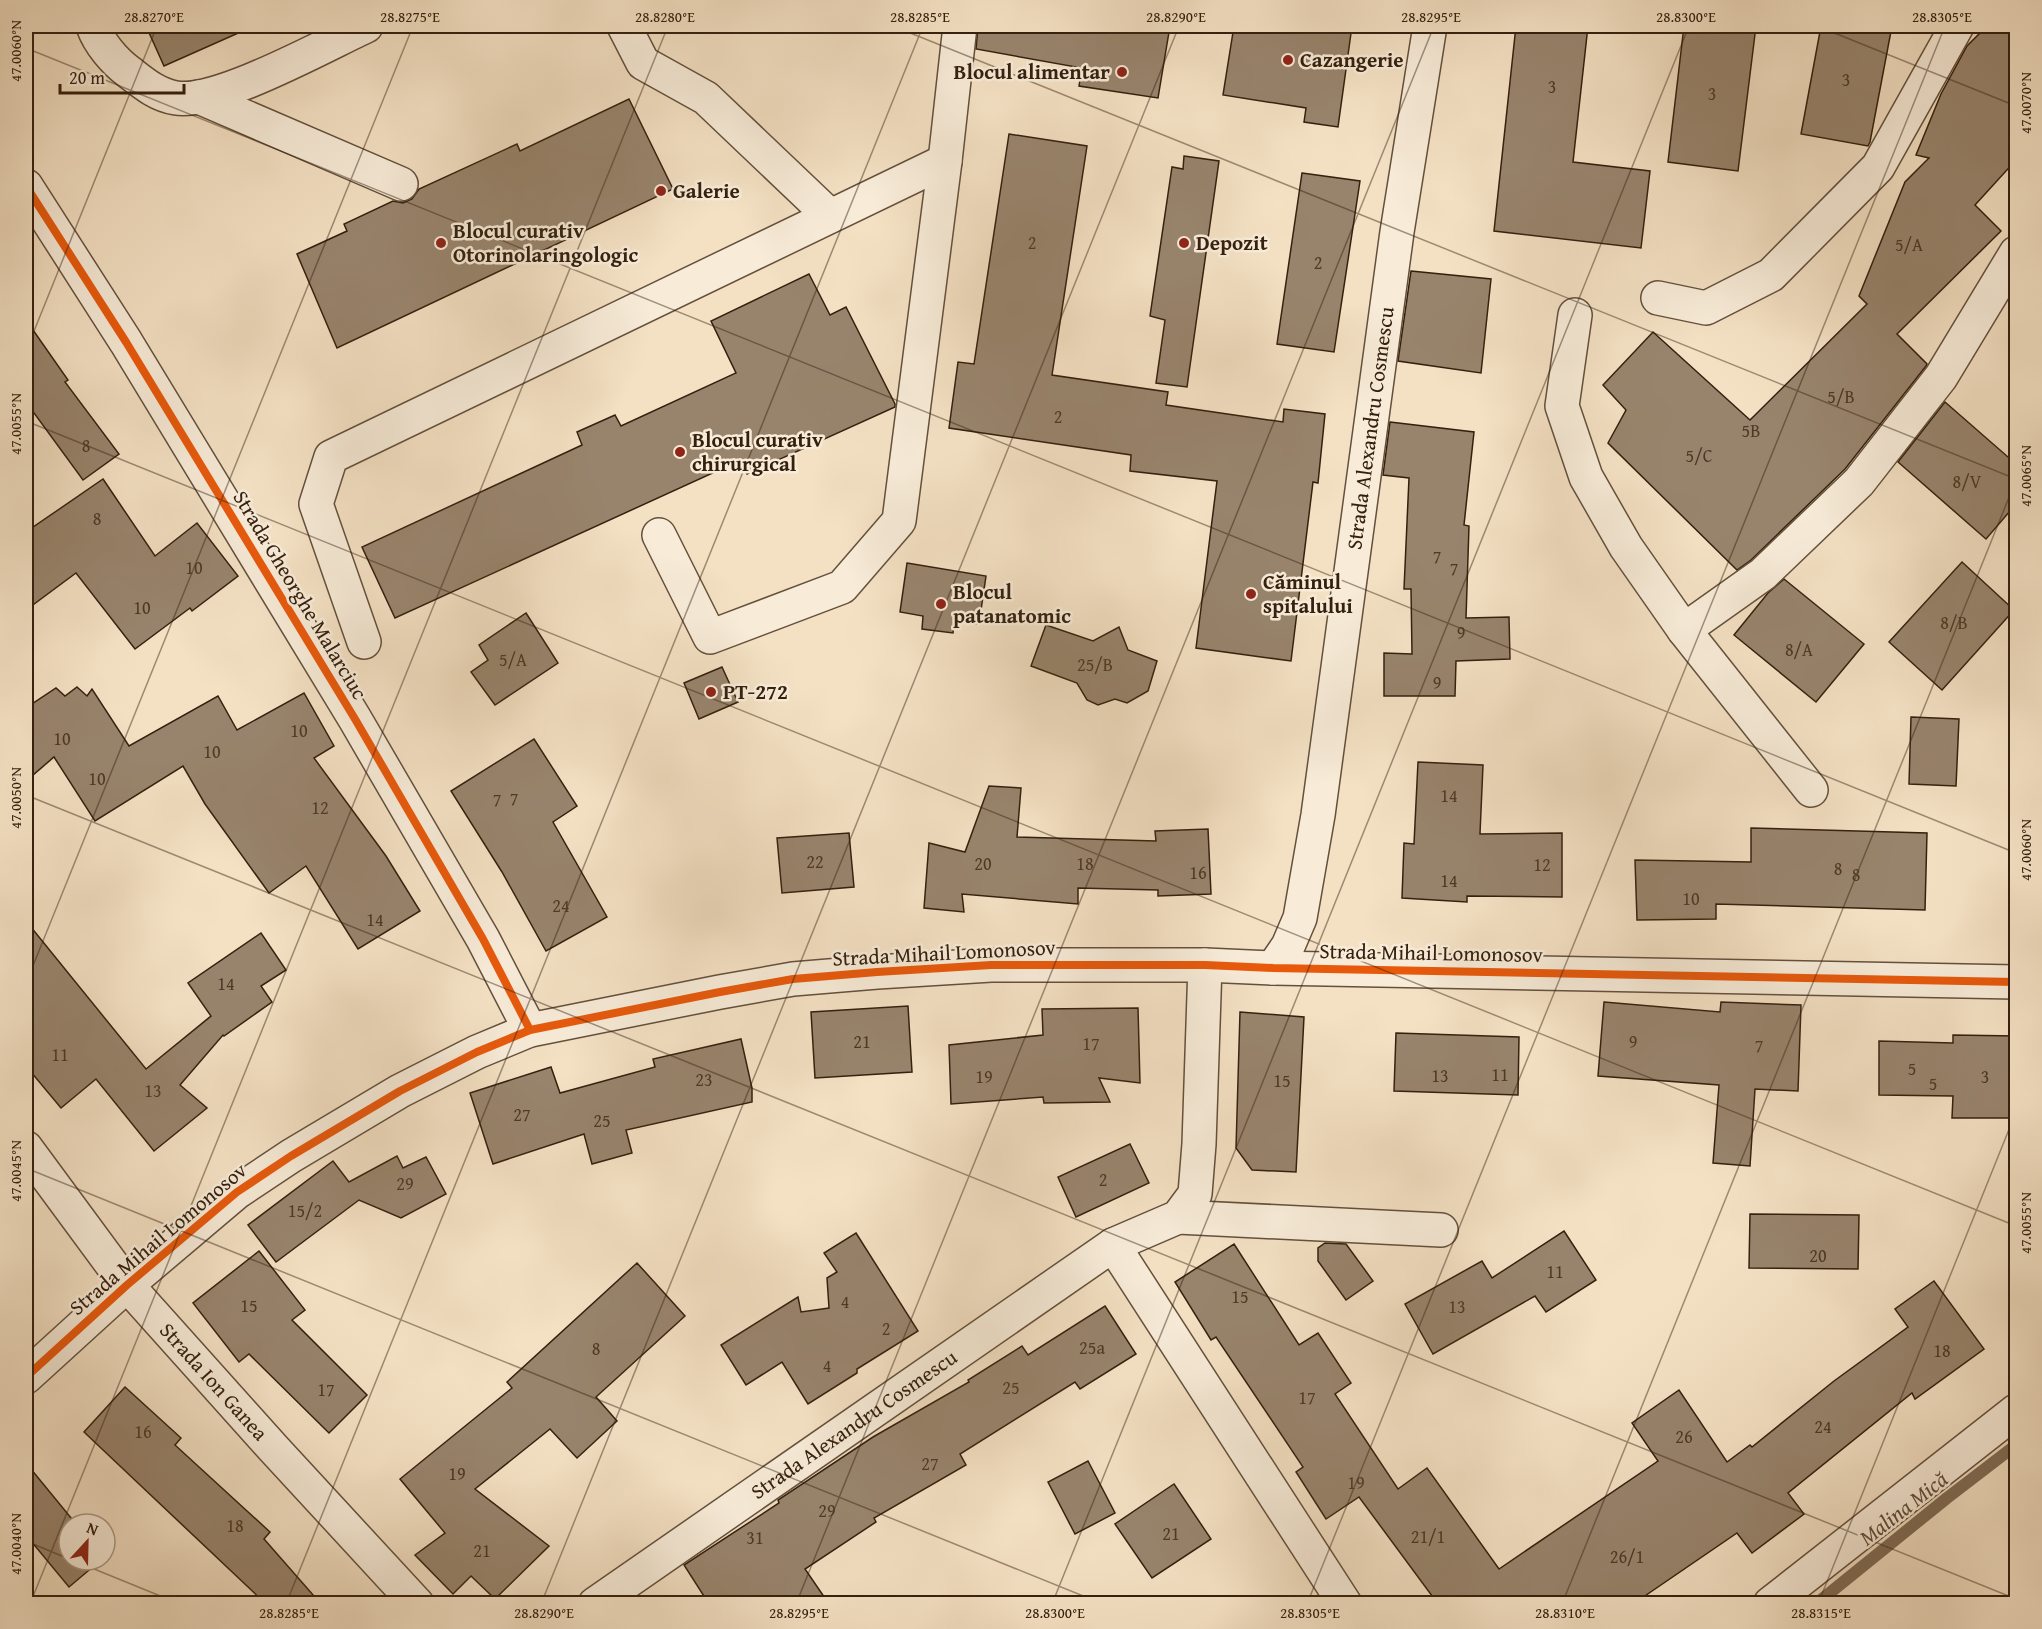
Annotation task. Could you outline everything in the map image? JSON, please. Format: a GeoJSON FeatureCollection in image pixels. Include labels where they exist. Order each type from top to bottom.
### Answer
{"type":"FeatureCollection","features":[{"type":"Feature","properties":{"kind":"street"},"geometry":{"type":"LineString","coordinates":[[93,26],[115,61],[152,90],[177,99],[199,97],[240,85],[366,26]]}},
{"type":"Feature","properties":{"kind":"street"},"geometry":{"type":"LineString","coordinates":[[624,26],[643,63],[706,98],[831,216]]}},
{"type":"Feature","properties":{"kind":"street"},"geometry":{"type":"LineString","coordinates":[[659,535],[710,637],[842,587],[899,521],[960,26]]}},
{"type":"Feature","properties":{"kind":"street","name":"Strada Alexandru Cosmescu"},"geometry":{"type":"LineString","coordinates":[[1273,968],[1288,946],[1300,918],[1318,815],[1397,232],[1430,26]]}},
{"type":"Feature","properties":{"kind":"street"},"geometry":{"type":"LineString","coordinates":[[1658,298],[1706,308],[1771,275],[1878,167],[1957,26]]}},
{"type":"Feature","properties":{"kind":"street"},"geometry":{"type":"LineString","coordinates":[[199,97],[401,184]]}},
{"type":"Feature","properties":{"kind":"street"},"geometry":{"type":"LineString","coordinates":[[364,642],[316,504],[331,457],[945,161]]}},
{"type":"Feature","properties":{"kind":"street","name":"Strada Gheorghe Malarciuc"},"geometry":{"type":"LineString","coordinates":[[26,186],[132,352],[355,720],[483,939],[530,1030]]}},
{"type":"Feature","properties":{"kind":"street"},"geometry":{"type":"LineString","coordinates":[[1684,630],[1763,574],[1859,482],[1941,377],[2016,253]]}},
{"type":"Feature","properties":{"kind":"street"},"geometry":{"type":"LineString","coordinates":[[1575,315],[1562,406],[1586,477],[1626,547],[1684,630],[1811,790]]}},
{"type":"Feature","properties":{"kind":"street"},"geometry":{"type":"LineString","coordinates":[[1178,1217],[1195,1194],[1199,1144],[1205,964]]}},
{"type":"Feature","properties":{"kind":"street","name":"Strada Mihail Lomonosov"},"geometry":{"type":"LineString","coordinates":[[26,1377],[127,1285],[237,1192],[291,1156],[400,1091],[477,1052],[530,1030],[720,992],[804,978],[991,965],[1205,964],[1273,968],[2016,982]]}},
{"type":"Feature","properties":{"kind":"street","name":"Strada Ion Ganea"},"geometry":{"type":"LineString","coordinates":[[26,1148],[127,1285],[417,1604]]}},
{"type":"Feature","properties":{"kind":"street","name":"Strada Alexandru Cosmescu"},"geometry":{"type":"LineString","coordinates":[[595,1604],[1113,1245],[1178,1217],[1441,1230]]}},
{"type":"Feature","properties":{"kind":"street"},"geometry":{"type":"LineString","coordinates":[[1113,1245],[1345,1604]]}},
{"type":"Feature","properties":{"kind":"street"},"geometry":{"type":"LineString","coordinates":[[1770,1604],[2016,1411]]}},
{"type":"Feature","properties":{"kind":"building"},"geometry":{"type":"Polygon","coordinates":[[[146,26],[254,26],[164,66],[146,26]]]}},
{"type":"Feature","properties":{"kind":"building","name":"Blocul alimentar"},"geometry":{"type":"Polygon","coordinates":[[[978,26],[1170,26],[1158,98],[1079,86],[1082,68],[976,49],[978,26]]]}},
{"type":"Feature","properties":{"kind":"building","name":"Cazangerie"},"geometry":{"type":"Polygon","coordinates":[[[1234,26],[1352,26],[1338,127],[1304,122],[1306,108],[1223,95],[1234,26]]]}},
{"type":"Feature","properties":{"kind":"building"},"geometry":{"type":"Polygon","coordinates":[[[1516,26],[1588,26],[1573,162],[1650,171],[1641,248],[1494,231],[1516,26]]]}},
{"type":"Feature","properties":{"kind":"building"},"geometry":{"type":"Polygon","coordinates":[[[1684,26],[1756,26],[1738,171],[1668,162],[1684,26]]]}},
{"type":"Feature","properties":{"kind":"building"},"geometry":{"type":"Polygon","coordinates":[[[1821,26],[1892,26],[1868,146],[1801,134],[1821,26]]]}},
{"type":"Feature","properties":{"kind":"building"},"geometry":{"type":"Polygon","coordinates":[[[1987,26],[2016,26],[2016,160],[1975,205],[2001,231],[1897,334],[1927,364],[1926,366],[1845,469],[1751,560],[1737,570],[1608,443],[1626,410],[1603,385],[1653,332],[1750,420],[1867,304],[1859,296],[1905,182],[1929,158],[1916,155],[1941,94],[1967,46],[1987,26]]]}},
{"type":"Feature","properties":{"kind":"building","name":"Blocul curativ Otorinolaringologic"},"geometry":{"type":"Polygon","coordinates":[[[629,99],[673,189],[337,348],[297,254],[347,231],[344,224],[393,201],[403,203],[412,199],[419,189],[517,144],[520,151],[629,99]]]}},
{"type":"Feature","properties":{"kind":"building"},"geometry":{"type":"Polygon","coordinates":[[[1009,134],[1087,146],[1052,375],[1168,392],[1166,405],[1283,422],[1284,409],[1325,414],[1318,483],[1313,482],[1291,661],[1196,648],[1217,481],[1130,471],[1131,455],[949,428],[958,362],[974,364],[1009,134]]]}},
{"type":"Feature","properties":{"kind":"building","name":"Depozit"},"geometry":{"type":"Polygon","coordinates":[[[1184,156],[1219,161],[1187,387],[1156,383],[1165,320],[1150,316],[1172,167],[1183,169],[1184,156]]]}},
{"type":"Feature","properties":{"kind":"building"},"geometry":{"type":"Polygon","coordinates":[[[1302,173],[1360,181],[1334,352],[1277,344],[1302,173]]]}},
{"type":"Feature","properties":{"kind":"building"},"geometry":{"type":"Polygon","coordinates":[[[1411,271],[1491,279],[1481,373],[1398,361],[1411,271]]]}},
{"type":"Feature","properties":{"kind":"building","name":"Blocul curativ chirurgical"},"geometry":{"type":"Polygon","coordinates":[[[809,274],[830,315],[846,307],[895,407],[747,474],[741,460],[395,618],[362,547],[582,445],[577,432],[615,415],[621,426],[736,373],[711,321],[809,274]]]}},
{"type":"Feature","properties":{"kind":"building"},"geometry":{"type":"Polygon","coordinates":[[[26,320],[68,380],[65,382],[119,454],[83,480],[26,402],[26,320]]]}},
{"type":"Feature","properties":{"kind":"building"},"geometry":{"type":"Polygon","coordinates":[[[1945,402],[2016,464],[2016,504],[1986,539],[1898,462],[1945,402]]]}},
{"type":"Feature","properties":{"kind":"building"},"geometry":{"type":"Polygon","coordinates":[[[1390,422],[1474,432],[1464,525],[1469,526],[1466,618],[1509,617],[1510,659],[1456,661],[1455,696],[1384,696],[1384,653],[1412,654],[1411,589],[1404,589],[1409,478],[1383,475],[1390,422]]]}},
{"type":"Feature","properties":{"kind":"building"},"geometry":{"type":"Polygon","coordinates":[[[103,479],[155,556],[197,523],[238,576],[192,611],[190,608],[135,649],[76,573],[26,610],[26,532],[103,479]]]}},
{"type":"Feature","properties":{"kind":"building"},"geometry":{"type":"Polygon","coordinates":[[[1962,562],[2014,610],[1942,690],[1889,642],[1962,562]]]}},
{"type":"Feature","properties":{"kind":"building","name":"Blocul patanatomic"},"geometry":{"type":"Polygon","coordinates":[[[907,563],[986,576],[979,624],[954,621],[953,633],[922,629],[923,616],[900,612],[907,563]]]}},
{"type":"Feature","properties":{"kind":"building"},"geometry":{"type":"Polygon","coordinates":[[[1784,579],[1864,644],[1816,702],[1734,635],[1768,593],[1784,579]]]}},
{"type":"Feature","properties":{"kind":"building"},"geometry":{"type":"Polygon","coordinates":[[[526,613],[558,663],[495,705],[471,672],[488,660],[479,645],[526,613]]]}},
{"type":"Feature","properties":{"kind":"building"},"geometry":{"type":"Polygon","coordinates":[[[1046,625],[1093,641],[1119,627],[1128,650],[1157,661],[1148,691],[1127,703],[1115,699],[1098,705],[1087,700],[1077,683],[1031,666],[1046,625]]]}},
{"type":"Feature","properties":{"kind":"building","name":"PT-272"},"geometry":{"type":"Polygon","coordinates":[[[722,667],[738,702],[699,719],[684,683],[722,667]]]}},
{"type":"Feature","properties":{"kind":"building"},"geometry":{"type":"Polygon","coordinates":[[[77,687],[87,696],[92,689],[129,746],[218,696],[237,730],[304,693],[334,746],[314,758],[386,856],[420,911],[358,949],[306,866],[269,893],[205,804],[183,766],[95,821],[54,757],[26,781],[26,708],[56,688],[65,696],[77,687]]]}},
{"type":"Feature","properties":{"kind":"building"},"geometry":{"type":"Polygon","coordinates":[[[1911,717],[1959,719],[1956,786],[1909,784],[1911,717]]]}},
{"type":"Feature","properties":{"kind":"building"},"geometry":{"type":"Polygon","coordinates":[[[534,739],[577,806],[553,822],[607,917],[546,951],[502,872],[451,791],[534,739]]]}},
{"type":"Feature","properties":{"kind":"building"},"geometry":{"type":"Polygon","coordinates":[[[1418,762],[1483,765],[1480,834],[1562,833],[1562,897],[1467,896],[1467,902],[1402,898],[1404,843],[1414,844],[1418,762]]]}},
{"type":"Feature","properties":{"kind":"building"},"geometry":{"type":"Polygon","coordinates":[[[989,786],[1021,788],[1017,837],[1156,841],[1155,831],[1208,829],[1211,894],[1158,896],[1158,890],[1078,888],[1078,904],[962,894],[964,912],[924,908],[929,843],[965,852],[989,786]]]}},
{"type":"Feature","properties":{"kind":"building"},"geometry":{"type":"Polygon","coordinates":[[[1751,828],[1927,833],[1925,910],[1716,904],[1716,919],[1637,920],[1635,860],[1751,862],[1751,828]]]}},
{"type":"Feature","properties":{"kind":"building"},"geometry":{"type":"Polygon","coordinates":[[[849,833],[854,887],[782,893],[777,838],[849,833]]]}},
{"type":"Feature","properties":{"kind":"building"},"geometry":{"type":"Polygon","coordinates":[[[26,921],[146,1069],[211,1016],[188,983],[261,933],[286,970],[261,986],[272,1002],[223,1035],[180,1085],[207,1108],[154,1151],[96,1079],[61,1108],[26,1066],[26,921]]]}},
{"type":"Feature","properties":{"kind":"building"},"geometry":{"type":"Polygon","coordinates":[[[1604,1002],[1720,1012],[1721,1002],[1801,1005],[1798,1091],[1755,1089],[1750,1166],[1713,1163],[1719,1085],[1598,1076],[1604,1002]]]}},
{"type":"Feature","properties":{"kind":"building"},"geometry":{"type":"Polygon","coordinates":[[[908,1006],[912,1072],[815,1078],[811,1012],[908,1006]]]}},
{"type":"Feature","properties":{"kind":"building"},"geometry":{"type":"Polygon","coordinates":[[[1138,1008],[1140,1083],[1099,1078],[1110,1102],[1044,1103],[1043,1097],[951,1104],[949,1045],[1043,1035],[1042,1009],[1138,1008]]]}},
{"type":"Feature","properties":{"kind":"building"},"geometry":{"type":"Polygon","coordinates":[[[1240,1012],[1304,1017],[1296,1172],[1252,1170],[1236,1148],[1240,1012]]]}},
{"type":"Feature","properties":{"kind":"building"},"geometry":{"type":"Polygon","coordinates":[[[1396,1033],[1519,1037],[1518,1095],[1394,1091],[1396,1033]]]}},
{"type":"Feature","properties":{"kind":"building"},"geometry":{"type":"Polygon","coordinates":[[[1953,1035],[2016,1036],[2016,1118],[1952,1118],[1953,1096],[1879,1095],[1879,1041],[1953,1043],[1953,1035]]]}},
{"type":"Feature","properties":{"kind":"building"},"geometry":{"type":"Polygon","coordinates":[[[741,1039],[752,1088],[752,1102],[626,1130],[632,1153],[592,1164],[584,1134],[493,1164],[470,1093],[551,1067],[560,1093],[655,1067],[653,1059],[741,1039]]]}},
{"type":"Feature","properties":{"kind":"building"},"geometry":{"type":"Polygon","coordinates":[[[1130,1144],[1149,1183],[1076,1217],[1058,1177],[1130,1144]]]}},
{"type":"Feature","properties":{"kind":"building"},"geometry":{"type":"Polygon","coordinates":[[[397,1156],[403,1168],[426,1157],[446,1194],[401,1218],[359,1200],[276,1262],[248,1225],[333,1161],[349,1182],[397,1156]]]}},
{"type":"Feature","properties":{"kind":"building"},"geometry":{"type":"Polygon","coordinates":[[[1750,1214],[1859,1215],[1858,1269],[1749,1268],[1750,1214]]]}},
{"type":"Feature","properties":{"kind":"building"},"geometry":{"type":"Polygon","coordinates":[[[1564,1231],[1596,1280],[1546,1312],[1535,1296],[1433,1354],[1405,1304],[1482,1261],[1492,1278],[1564,1231]]]}},
{"type":"Feature","properties":{"kind":"building"},"geometry":{"type":"Polygon","coordinates":[[[856,1233],[918,1331],[857,1369],[857,1373],[808,1404],[782,1362],[746,1385],[721,1345],[798,1297],[801,1312],[829,1308],[827,1278],[837,1272],[824,1253],[856,1233]]]}},
{"type":"Feature","properties":{"kind":"building"},"geometry":{"type":"Polygon","coordinates":[[[1325,1243],[1346,1244],[1373,1281],[1346,1300],[1318,1261],[1318,1248],[1325,1243]]]}},
{"type":"Feature","properties":{"kind":"building"},"geometry":{"type":"Polygon","coordinates":[[[1234,1244],[1299,1345],[1318,1333],[1351,1383],[1335,1394],[1398,1489],[1427,1468],[1499,1569],[1658,1461],[1632,1423],[1679,1390],[1727,1462],[1750,1445],[1752,1447],[1834,1381],[1908,1327],[1895,1309],[1934,1281],[1984,1349],[1915,1399],[1912,1393],[1788,1493],[1804,1514],[1752,1553],[1737,1533],[1633,1604],[1438,1604],[1359,1497],[1326,1519],[1296,1472],[1303,1467],[1216,1337],[1211,1340],[1175,1282],[1234,1244]]]}},
{"type":"Feature","properties":{"kind":"building"},"geometry":{"type":"Polygon","coordinates":[[[259,1251],[305,1310],[292,1320],[367,1395],[329,1433],[249,1354],[239,1362],[193,1303],[259,1251]]]}},
{"type":"Feature","properties":{"kind":"building"},"geometry":{"type":"Polygon","coordinates":[[[637,1263],[685,1316],[596,1397],[617,1421],[577,1458],[550,1429],[475,1489],[549,1546],[495,1599],[471,1576],[453,1594],[415,1555],[445,1533],[400,1479],[512,1388],[507,1382],[637,1263]]]}},
{"type":"Feature","properties":{"kind":"building"},"geometry":{"type":"Polygon","coordinates":[[[1105,1306],[1136,1354],[1080,1389],[1075,1382],[960,1454],[966,1465],[874,1518],[876,1522],[805,1569],[829,1604],[709,1604],[684,1565],[779,1503],[778,1500],[873,1437],[969,1382],[968,1380],[1022,1346],[1028,1355],[1105,1306]]]}},
{"type":"Feature","properties":{"kind":"building"},"geometry":{"type":"Polygon","coordinates":[[[125,1387],[181,1438],[175,1445],[270,1532],[264,1539],[321,1604],[266,1604],[84,1432],[125,1387]]]}},
{"type":"Feature","properties":{"kind":"building"},"geometry":{"type":"Polygon","coordinates":[[[1088,1461],[1115,1513],[1075,1534],[1048,1482],[1088,1461]]]}},
{"type":"Feature","properties":{"kind":"building"},"geometry":{"type":"Polygon","coordinates":[[[26,1463],[66,1512],[57,1512],[57,1572],[87,1572],[69,1587],[26,1535],[26,1463]]]}},
{"type":"Feature","properties":{"kind":"building"},"geometry":{"type":"Polygon","coordinates":[[[1174,1484],[1211,1539],[1152,1578],[1115,1524],[1174,1484]]]}},
{"type":"Feature","properties":{"kind":"waterway","name":"Malina Mică"},"geometry":{"type":"LineString","coordinates":[[1816,1604],[2016,1445]]}},
{"type":"Feature","properties":{"kind":"cycle path"},"geometry":{"type":"LineString","coordinates":[[26,186],[126,342],[355,719],[483,939],[530,1030]]}},
{"type":"Feature","properties":{"kind":"cycle path"},"geometry":{"type":"LineString","coordinates":[[26,1377],[127,1285],[237,1192],[291,1156],[400,1091],[477,1052],[530,1030],[720,992],[793,979],[991,965],[1205,965],[2016,982]]}},
{"type":"Feature","properties":{"kind":"place","name":"Cazangerie"},"geometry":{"type":"Point","coordinates":[1288,60]}},
{"type":"Feature","properties":{"kind":"place","name":"Blocul alimentar"},"geometry":{"type":"Point","coordinates":[1122,72]}},
{"type":"Feature","properties":{"kind":"place","name":"Galerie"},"geometry":{"type":"Point","coordinates":[661,191]}},
{"type":"Feature","properties":{"kind":"place","name":"Blocul curativ Otorinolaringologic"},"geometry":{"type":"Point","coordinates":[441,243]}},
{"type":"Feature","properties":{"kind":"place","name":"Depozit"},"geometry":{"type":"Point","coordinates":[1184,243]}},
{"type":"Feature","properties":{"kind":"place","name":"Blocul curativ chirurgical"},"geometry":{"type":"Point","coordinates":[680,452]}},
{"type":"Feature","properties":{"kind":"place","name":"Căminul spitalului"},"geometry":{"type":"Point","coordinates":[1251,594]}},
{"type":"Feature","properties":{"kind":"place","name":"Blocul patanatomic"},"geometry":{"type":"Point","coordinates":[941,604]}},
{"type":"Feature","properties":{"kind":"place","name":"PT-272"},"geometry":{"type":"Point","coordinates":[711,692]}}]}
